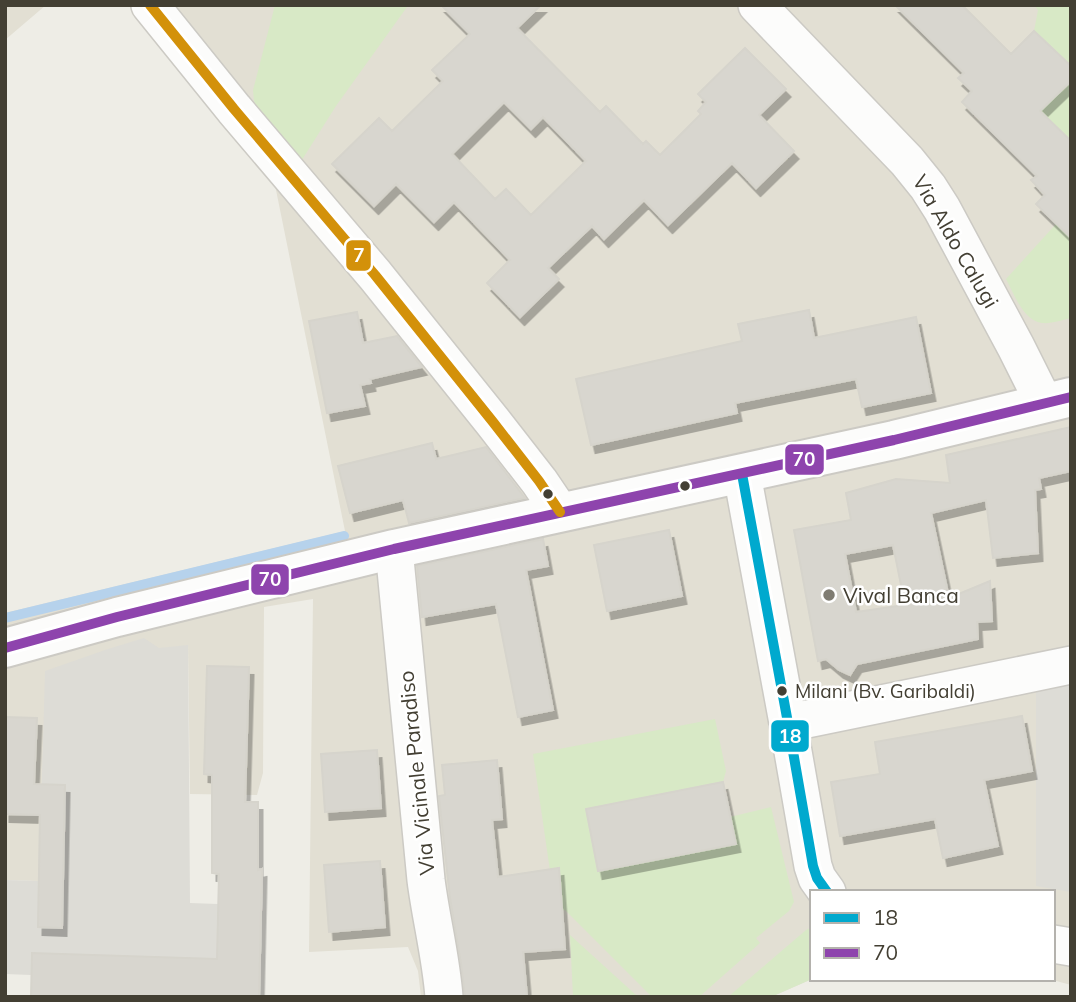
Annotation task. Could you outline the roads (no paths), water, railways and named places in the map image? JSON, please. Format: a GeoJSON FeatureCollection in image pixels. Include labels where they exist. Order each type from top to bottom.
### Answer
{"type":"FeatureCollection","features":[{"type":"Feature","properties":{"kind":"street"},"geometry":{"type":"LineString","coordinates":[[150,5],[375,275],[501,432],[560,512]]}},
{"type":"Feature","properties":{"kind":"street","name":"Via Aldo Calugi"},"geometry":{"type":"LineString","coordinates":[[757,5],[907,161],[928,187],[1010,335],[1058,400]]}},
{"type":"Feature","properties":{"kind":"street"},"geometry":{"type":"LineString","coordinates":[[5,648],[117,617],[394,549],[894,440],[1058,400]]}},
{"type":"Feature","properties":{"kind":"street"},"geometry":{"type":"LineString","coordinates":[[742,474],[813,866],[826,890]]}},
{"type":"Feature","properties":{"kind":"street","name":"Via Vicinale Paradiso"},"geometry":{"type":"LineString","coordinates":[[394,549],[426,880],[444,997]]}},
{"type":"Feature","properties":{"kind":"street"},"geometry":{"type":"LineString","coordinates":[[789,723],[1071,665]]}},
{"type":"Feature","properties":{"kind":"waterway"},"geometry":{"type":"LineString","coordinates":[[5,618],[344,536]]}},
{"type":"Feature","properties":{"kind":"place","name":"Vival Banca"},"geometry":{"type":"Point","coordinates":[829,595]}},
{"type":"Feature","properties":{"kind":"place","name":"Milani (Bv. Garibaldi)"},"geometry":{"type":"Point","coordinates":[782,691]}}]}
